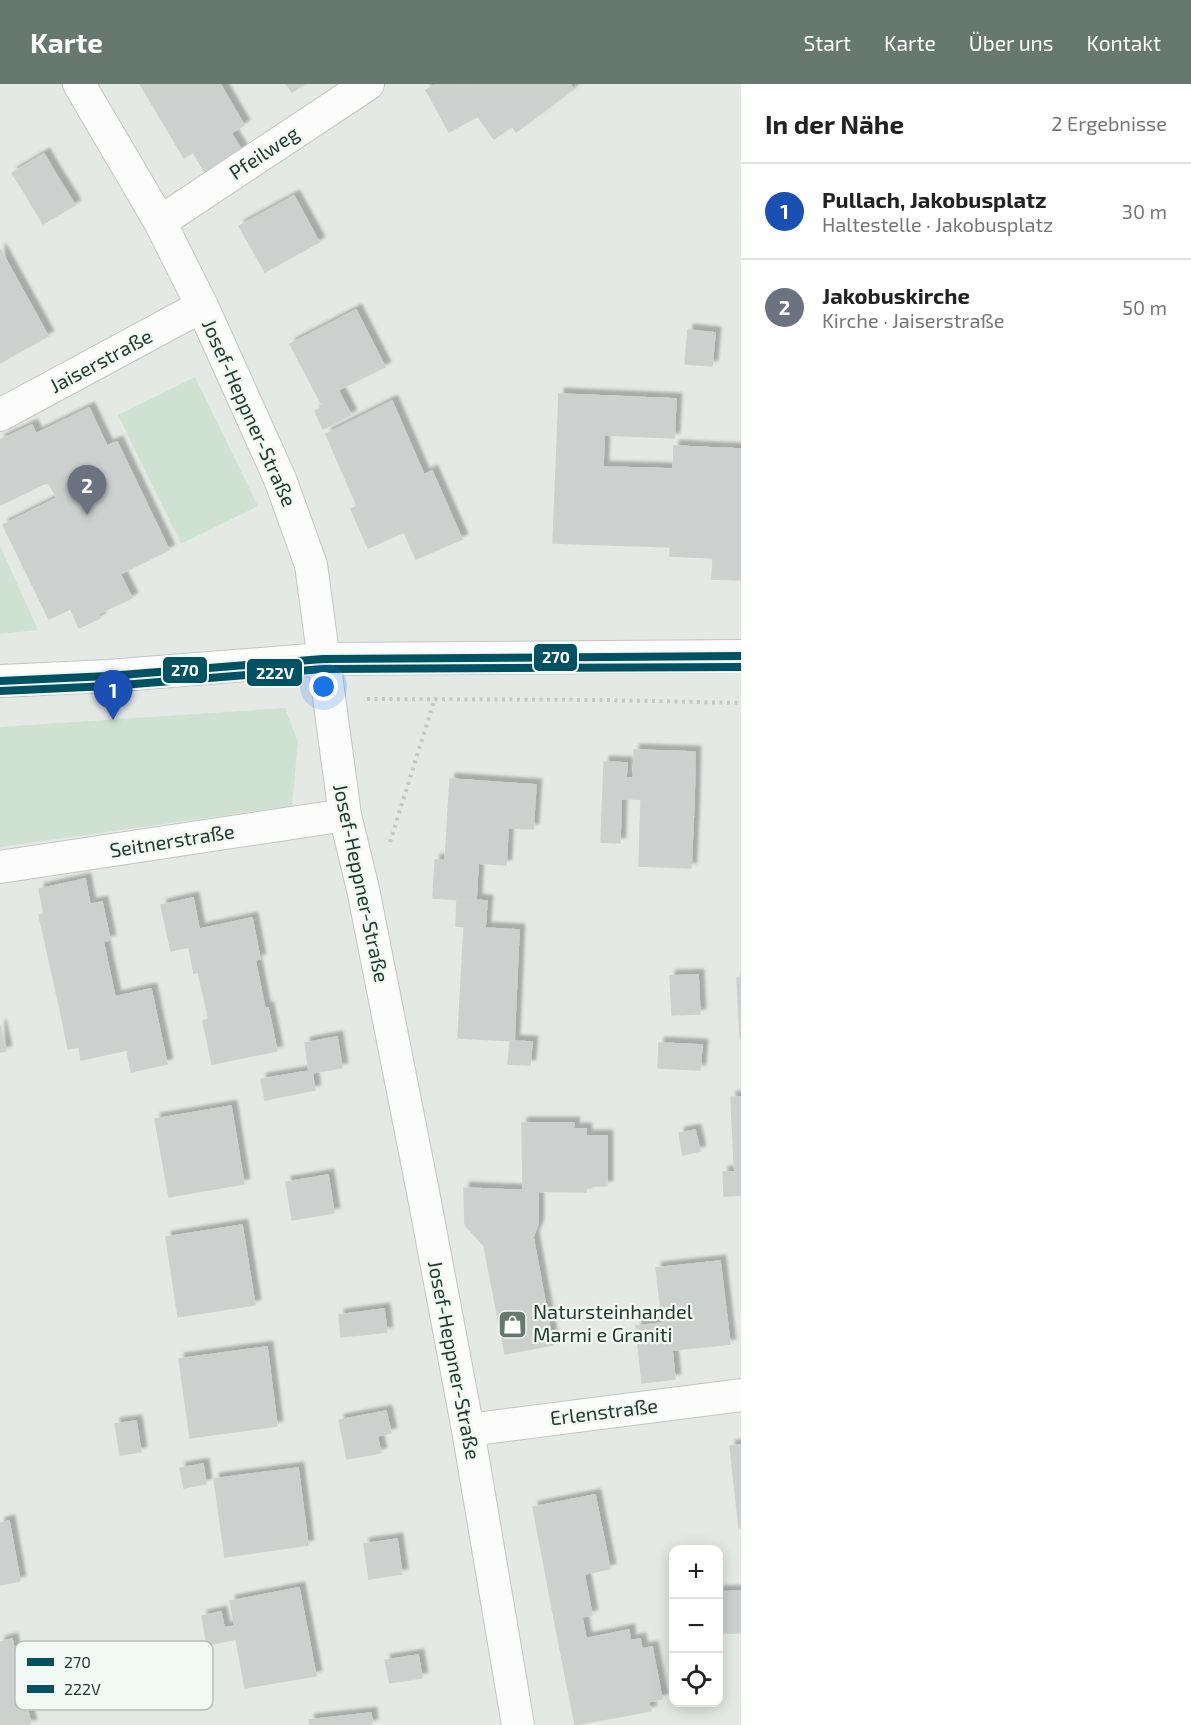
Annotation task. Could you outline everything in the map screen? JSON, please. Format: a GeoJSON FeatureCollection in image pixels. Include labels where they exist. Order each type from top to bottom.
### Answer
{"type":"FeatureCollection","features":[{"type":"Feature","properties":{"kind":"street","name":"Josef-Heppner-Straße"},"geometry":{"type":"LineString","coordinates":[[79,84],[160,222],[202,306],[280,479],[311,565],[345,815],[363,889],[468,1430],[518,1725]]}},
{"type":"Feature","properties":{"kind":"street","name":"Pfeilweg"},"geometry":{"type":"LineString","coordinates":[[160,222],[368,84]]}},
{"type":"Feature","properties":{"kind":"street","name":"Jaiserstraße"},"geometry":{"type":"LineString","coordinates":[[0,415],[202,306]]}},
{"type":"Feature","properties":{"kind":"street"},"geometry":{"type":"LineString","coordinates":[[0,681],[108,676],[323,659],[741,656]]}},
{"type":"Feature","properties":{"kind":"street","name":"Seitnerstraße"},"geometry":{"type":"LineString","coordinates":[[0,867],[345,815]]}},
{"type":"Feature","properties":{"kind":"street","name":"Erlenstraße"},"geometry":{"type":"LineString","coordinates":[[468,1430],[741,1395]]}},
{"type":"Feature","properties":{"kind":"path"},"geometry":{"type":"LineString","coordinates":[[363,889],[386,855],[435,700],[440,658]]}},
{"type":"Feature","properties":{"kind":"path"},"geometry":{"type":"LineString","coordinates":[[328,698],[741,703]]}},
{"type":"Feature","properties":{"kind":"green space"},"geometry":{"type":"Polygon","coordinates":[[[195,377],[258,506],[181,544],[118,415],[195,377]]]}},
{"type":"Feature","properties":{"kind":"green space"},"geometry":{"type":"Polygon","coordinates":[[[0,546],[38,630],[0,634],[0,546]]]}},
{"type":"Feature","properties":{"kind":"green space"},"geometry":{"type":"Polygon","coordinates":[[[285,708],[298,742],[292,806],[0,847],[0,727],[285,708]]]}},
{"type":"Feature","properties":{"kind":"building"},"geometry":{"type":"Polygon","coordinates":[[[140,84],[220,84],[244,125],[231,133],[242,151],[205,173],[193,152],[184,158],[140,84]]]}},
{"type":"Feature","properties":{"kind":"building"},"geometry":{"type":"Polygon","coordinates":[[[286,84],[304,84],[292,92],[286,84]]]}},
{"type":"Feature","properties":{"kind":"building"},"geometry":{"type":"Polygon","coordinates":[[[437,84],[463,84],[480,108],[474,111],[478,116],[449,132],[426,90],[437,84]]]}},
{"type":"Feature","properties":{"kind":"building"},"geometry":{"type":"Polygon","coordinates":[[[463,84],[570,84],[573,89],[516,132],[512,126],[494,139],[474,111],[480,108],[463,84]]]}},
{"type":"Feature","properties":{"kind":"building"},"geometry":{"type":"Polygon","coordinates":[[[44,154],[55,173],[24,192],[12,173],[44,154]]]}},
{"type":"Feature","properties":{"kind":"building"},"geometry":{"type":"Polygon","coordinates":[[[55,173],[75,205],[43,224],[24,192],[55,173]]]}},
{"type":"Feature","properties":{"kind":"building"},"geometry":{"type":"Polygon","coordinates":[[[294,196],[319,242],[265,272],[239,226],[294,196]]]}},
{"type":"Feature","properties":{"kind":"building"},"geometry":{"type":"Polygon","coordinates":[[[0,249],[48,336],[0,363],[0,249]]]}},
{"type":"Feature","properties":{"kind":"building"},"geometry":{"type":"Polygon","coordinates":[[[356,310],[385,367],[338,390],[351,415],[323,429],[315,411],[323,407],[290,344],[356,310]]]}},
{"type":"Feature","properties":{"kind":"building"},"geometry":{"type":"Polygon","coordinates":[[[688,330],[715,333],[712,366],[685,364],[688,330]]]}},
{"type":"Feature","properties":{"kind":"building"},"geometry":{"type":"Polygon","coordinates":[[[559,394],[676,399],[674,438],[604,435],[603,467],[673,469],[670,547],[553,543],[559,394]]]}},
{"type":"Feature","properties":{"kind":"building"},"geometry":{"type":"Polygon","coordinates":[[[392,401],[424,475],[432,471],[462,539],[416,559],[404,532],[368,548],[351,509],[357,506],[326,434],[392,401]]]}},
{"type":"Feature","properties":{"kind":"building"},"geometry":{"type":"Polygon","coordinates":[[[89,408],[107,446],[117,442],[169,550],[120,574],[132,598],[98,614],[91,599],[49,619],[3,525],[57,498],[48,482],[0,505],[0,440],[32,425],[36,434],[89,408]]]}},
{"type":"Feature","properties":{"kind":"building"},"geometry":{"type":"Polygon","coordinates":[[[674,446],[715,448],[712,516],[741,517],[741,580],[712,579],[713,558],[670,556],[674,446]]]}},
{"type":"Feature","properties":{"kind":"building"},"geometry":{"type":"Polygon","coordinates":[[[715,448],[741,449],[741,517],[712,516],[715,448]]]}},
{"type":"Feature","properties":{"kind":"building"},"geometry":{"type":"Polygon","coordinates":[[[91,599],[100,618],[79,628],[70,608],[91,599]]]}},
{"type":"Feature","properties":{"kind":"building"},"geometry":{"type":"Polygon","coordinates":[[[634,750],[695,752],[694,802],[633,799],[634,750]]]}},
{"type":"Feature","properties":{"kind":"building"},"geometry":{"type":"Polygon","coordinates":[[[604,762],[627,763],[626,778],[634,778],[633,799],[621,799],[620,843],[601,842],[604,762]]]}},
{"type":"Feature","properties":{"kind":"building"},"geometry":{"type":"Polygon","coordinates":[[[450,779],[536,785],[533,829],[508,828],[506,865],[445,861],[450,779]]]}},
{"type":"Feature","properties":{"kind":"building"},"geometry":{"type":"Polygon","coordinates":[[[641,800],[694,802],[691,868],[639,866],[641,800]]]}},
{"type":"Feature","properties":{"kind":"building"},"geometry":{"type":"Polygon","coordinates":[[[435,860],[478,863],[476,901],[433,898],[435,860]]]}},
{"type":"Feature","properties":{"kind":"building"},"geometry":{"type":"Polygon","coordinates":[[[85,879],[90,905],[44,914],[39,889],[85,879]]]}},
{"type":"Feature","properties":{"kind":"building"},"geometry":{"type":"Polygon","coordinates":[[[193,898],[199,929],[186,932],[189,947],[171,951],[161,905],[193,898]]]}},
{"type":"Feature","properties":{"kind":"building"},"geometry":{"type":"Polygon","coordinates":[[[457,899],[487,901],[485,928],[456,926],[457,899]]]}},
{"type":"Feature","properties":{"kind":"building"},"geometry":{"type":"Polygon","coordinates":[[[102,902],[110,940],[103,941],[115,997],[60,1009],[39,915],[102,902]]]}},
{"type":"Feature","properties":{"kind":"building"},"geometry":{"type":"Polygon","coordinates":[[[252,918],[260,959],[255,960],[277,1051],[212,1064],[203,1021],[209,1019],[198,972],[194,973],[186,932],[252,918]]]}},
{"type":"Feature","properties":{"kind":"building"},"geometry":{"type":"Polygon","coordinates":[[[464,927],[519,930],[514,1041],[458,1038],[464,927]]]}},
{"type":"Feature","properties":{"kind":"building"},"geometry":{"type":"Polygon","coordinates":[[[698,975],[700,1014],[672,1015],[670,976],[698,975]]]}},
{"type":"Feature","properties":{"kind":"building"},"geometry":{"type":"Polygon","coordinates":[[[741,977],[741,1038],[740,1038],[737,978],[741,977]]]}},
{"type":"Feature","properties":{"kind":"building"},"geometry":{"type":"Polygon","coordinates":[[[151,989],[167,1064],[131,1072],[127,1050],[81,1060],[79,1047],[68,1049],[60,1009],[151,989]]]}},
{"type":"Feature","properties":{"kind":"building"},"geometry":{"type":"Polygon","coordinates":[[[0,1025],[6,1051],[0,1052],[0,1025]]]}},
{"type":"Feature","properties":{"kind":"building"},"geometry":{"type":"Polygon","coordinates":[[[337,1037],[342,1068],[312,1073],[315,1090],[265,1100],[261,1079],[309,1071],[305,1043],[337,1037]]]}},
{"type":"Feature","properties":{"kind":"building"},"geometry":{"type":"Polygon","coordinates":[[[510,1041],[532,1042],[530,1065],[508,1064],[510,1041]]]}},
{"type":"Feature","properties":{"kind":"building"},"geometry":{"type":"Polygon","coordinates":[[[659,1043],[702,1045],[700,1070],[658,1068],[659,1043]]]}},
{"type":"Feature","properties":{"kind":"building"},"geometry":{"type":"Polygon","coordinates":[[[731,1097],[741,1097],[741,1162],[734,1162],[731,1097]]]}},
{"type":"Feature","properties":{"kind":"building"},"geometry":{"type":"Polygon","coordinates":[[[231,1106],[244,1184],[169,1197],[155,1119],[231,1106]]]}},
{"type":"Feature","properties":{"kind":"building"},"geometry":{"type":"Polygon","coordinates":[[[522,1123],[574,1123],[573,1129],[586,1129],[586,1192],[523,1191],[522,1123]]]}},
{"type":"Feature","properties":{"kind":"building"},"geometry":{"type":"Polygon","coordinates":[[[695,1130],[700,1151],[683,1155],[679,1133],[695,1130]]]}},
{"type":"Feature","properties":{"kind":"building"},"geometry":{"type":"Polygon","coordinates":[[[586,1136],[607,1136],[607,1186],[586,1186],[586,1136]]]}},
{"type":"Feature","properties":{"kind":"building"},"geometry":{"type":"Polygon","coordinates":[[[734,1162],[741,1162],[741,1195],[724,1196],[723,1172],[735,1172],[734,1162]]]}},
{"type":"Feature","properties":{"kind":"building"},"geometry":{"type":"Polygon","coordinates":[[[328,1175],[334,1213],[292,1220],[286,1182],[328,1175]]]}},
{"type":"Feature","properties":{"kind":"building"},"geometry":{"type":"Polygon","coordinates":[[[464,1188],[538,1191],[538,1224],[533,1237],[484,1246],[465,1225],[464,1188]]]}},
{"type":"Feature","properties":{"kind":"building"},"geometry":{"type":"Polygon","coordinates":[[[242,1225],[255,1305],[178,1317],[166,1237],[242,1225]]]}},
{"type":"Feature","properties":{"kind":"building"},"geometry":{"type":"Polygon","coordinates":[[[533,1237],[553,1345],[505,1354],[484,1246],[533,1237]]]}},
{"type":"Feature","properties":{"kind":"building"},"geometry":{"type":"Polygon","coordinates":[[[720,1261],[730,1344],[666,1351],[656,1268],[720,1261]]]}},
{"type":"Feature","properties":{"kind":"building"},"geometry":{"type":"Polygon","coordinates":[[[384,1309],[387,1332],[341,1337],[339,1315],[384,1309]]]}},
{"type":"Feature","properties":{"kind":"building"},"geometry":{"type":"Polygon","coordinates":[[[662,1323],[666,1351],[672,1350],[675,1379],[642,1383],[636,1326],[662,1323]]]}},
{"type":"Feature","properties":{"kind":"building"},"geometry":{"type":"Polygon","coordinates":[[[267,1347],[277,1426],[190,1438],[179,1359],[267,1347]]]}},
{"type":"Feature","properties":{"kind":"building"},"geometry":{"type":"Polygon","coordinates":[[[386,1411],[391,1433],[377,1436],[381,1453],[347,1459],[339,1420],[386,1411]]]}},
{"type":"Feature","properties":{"kind":"building"},"geometry":{"type":"Polygon","coordinates":[[[136,1421],[141,1452],[120,1455],[115,1424],[136,1421]]]}},
{"type":"Feature","properties":{"kind":"building"},"geometry":{"type":"Polygon","coordinates":[[[741,1445],[741,1528],[739,1528],[730,1446],[741,1445]]]}},
{"type":"Feature","properties":{"kind":"building"},"geometry":{"type":"Polygon","coordinates":[[[203,1464],[206,1484],[184,1488],[180,1468],[203,1464]]]}},
{"type":"Feature","properties":{"kind":"building"},"geometry":{"type":"Polygon","coordinates":[[[298,1468],[308,1545],[225,1557],[214,1479],[298,1468]]]}},
{"type":"Feature","properties":{"kind":"building"},"geometry":{"type":"Polygon","coordinates":[[[595,1495],[610,1569],[547,1581],[533,1507],[595,1495]]]}},
{"type":"Feature","properties":{"kind":"building"},"geometry":{"type":"Polygon","coordinates":[[[9,1521],[20,1581],[0,1585],[0,1523],[9,1521]]]}},
{"type":"Feature","properties":{"kind":"building"},"geometry":{"type":"Polygon","coordinates":[[[397,1539],[402,1574],[369,1579],[364,1544],[397,1539]]]}},
{"type":"Feature","properties":{"kind":"building"},"geometry":{"type":"Polygon","coordinates":[[[584,1574],[592,1615],[582,1617],[586,1639],[559,1644],[547,1581],[584,1574]]]}},
{"type":"Feature","properties":{"kind":"building"},"geometry":{"type":"Polygon","coordinates":[[[299,1588],[316,1676],[245,1688],[236,1639],[213,1644],[213,1641],[206,1641],[202,1616],[221,1612],[224,1628],[235,1626],[230,1601],[299,1588]]]}},
{"type":"Feature","properties":{"kind":"building"},"geometry":{"type":"Polygon","coordinates":[[[741,1591],[741,1633],[723,1633],[723,1592],[741,1591]]]}},
{"type":"Feature","properties":{"kind":"building"},"geometry":{"type":"Polygon","coordinates":[[[629,1630],[630,1641],[640,1639],[642,1649],[652,1647],[662,1699],[648,1702],[651,1711],[575,1725],[559,1644],[629,1630]]]}},
{"type":"Feature","properties":{"kind":"building"},"geometry":{"type":"Polygon","coordinates":[[[12,1639],[15,1653],[15,1710],[28,1710],[31,1725],[0,1725],[0,1642],[12,1639]]]}},
{"type":"Feature","properties":{"kind":"building"},"geometry":{"type":"Polygon","coordinates":[[[418,1655],[422,1678],[390,1683],[385,1660],[418,1655]]]}},
{"type":"Feature","properties":{"kind":"building"},"geometry":{"type":"Polygon","coordinates":[[[371,1713],[372,1725],[310,1725],[309,1720],[371,1713]]]}},
{"type":"Feature","properties":{"kind":"transit line","name":"270"},"geometry":{"type":"LineString","coordinates":[[0,681],[108,676],[323,659],[741,656]]}},
{"type":"Feature","properties":{"kind":"transit line","name":"222V"},"geometry":{"type":"LineString","coordinates":[[0,691],[109,686],[323,669],[741,667]]}},
{"type":"Feature","properties":{"kind":"place","name":"Jakobuskirche"},"geometry":{"type":"Point","coordinates":[87,515]}},
{"type":"Feature","properties":{"kind":"place","name":"Pullach, Jakobusplatz"},"geometry":{"type":"Point","coordinates":[113,720]}},
{"type":"Feature","properties":{"kind":"place","name":"Natursteinhandel Marmi e Graniti"},"geometry":{"type":"Point","coordinates":[512,1324]}}]}
